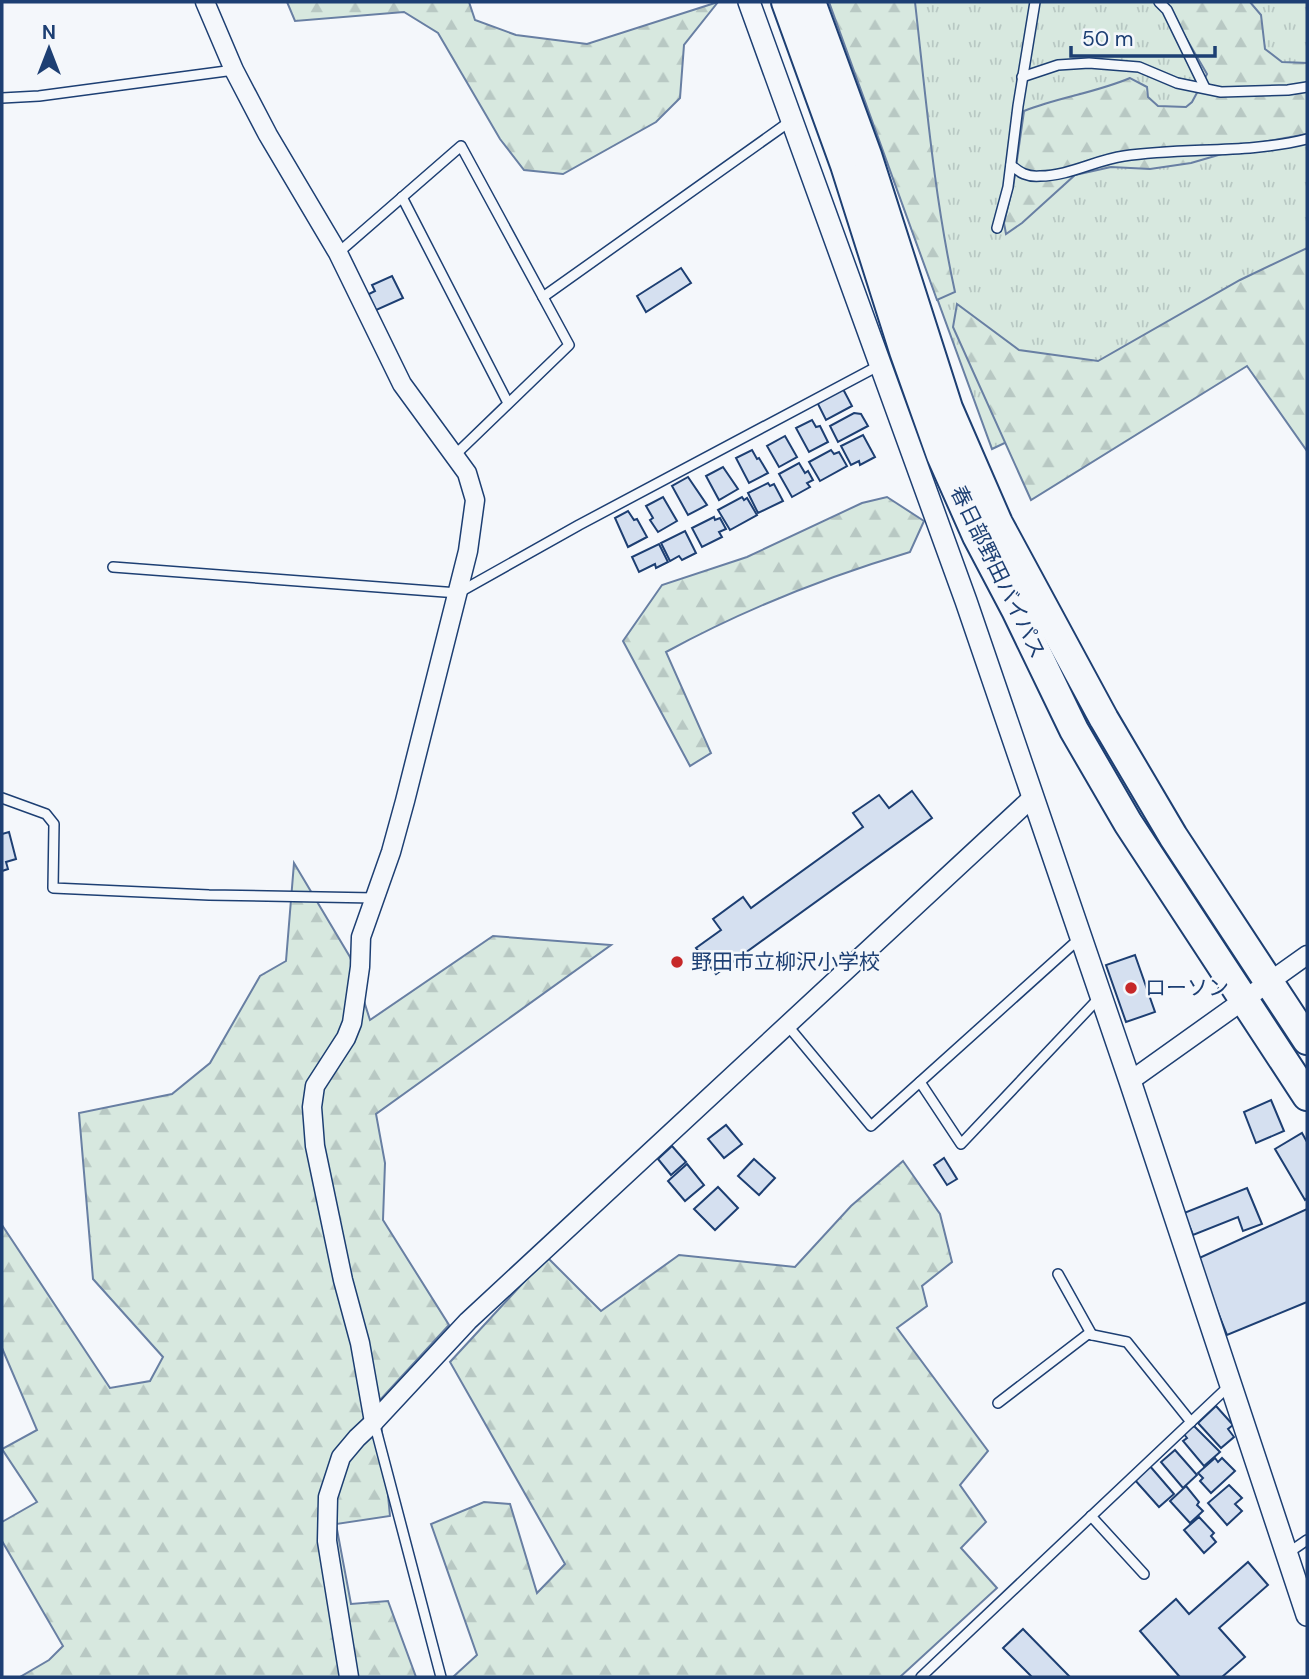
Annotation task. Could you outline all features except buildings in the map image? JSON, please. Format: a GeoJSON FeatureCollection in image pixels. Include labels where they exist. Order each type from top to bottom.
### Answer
{"type":"FeatureCollection","features":[{"type":"Feature","properties":{"kind":"highway","name":"春日部野田バイパス"},"geometry":{"type":"LineString","coordinates":[[786,2],[845,165],[904,351],[941,455],[977,536],[1074,730],[1128,823],[1307,1096]]}},
{"type":"Feature","properties":{"kind":"highway","name":"春日部野田バイパス"},"geometry":{"type":"LineString","coordinates":[[811,2],[867,155],[948,408],[998,523],[1173,836],[1307,1040]]}},
{"type":"Feature","properties":{"kind":"street"},"geometry":{"type":"LineString","coordinates":[[205,2],[234,70],[268,135],[338,253],[401,384],[467,473],[475,500],[468,551],[405,801],[391,852],[361,937],[360,967],[352,1023],[346,1038],[315,1086],[312,1107],[315,1146],[343,1280],[360,1343],[374,1422]]}},
{"type":"Feature","properties":{"kind":"street"},"geometry":{"type":"LineString","coordinates":[[749,2],[966,601],[1082,937],[1307,1615]]}},
{"type":"Feature","properties":{"kind":"street"},"geometry":{"type":"LineString","coordinates":[[349,1677],[327,1541],[328,1497],[341,1457],[468,1321],[1033,797]]}},
{"type":"Feature","properties":{"kind":"street"},"geometry":{"type":"LineString","coordinates":[[1130,1081],[1307,955]]}},
{"type":"Feature","properties":{"kind":"lane"},"geometry":{"type":"LineString","coordinates":[[997,228],[1008,187],[1035,2]]}},
{"type":"Feature","properties":{"kind":"lane"},"geometry":{"type":"LineString","coordinates":[[1159,2],[1167,10],[1205,88]]}},
{"type":"Feature","properties":{"kind":"lane"},"geometry":{"type":"LineString","coordinates":[[1022,77],[1058,65],[1089,63],[1139,66],[1177,83],[1221,92],[1258,92],[1307,87]]}},
{"type":"Feature","properties":{"kind":"lane"},"geometry":{"type":"LineString","coordinates":[[2,98],[39,96],[234,70]]}},
{"type":"Feature","properties":{"kind":"lane"},"geometry":{"type":"LineString","coordinates":[[543,297],[792,120]]}},
{"type":"Feature","properties":{"kind":"lane"},"geometry":{"type":"LineString","coordinates":[[1010,165],[1028,176],[1041,176],[1061,174],[1097,161],[1126,155],[1249,148],[1307,139]]}},
{"type":"Feature","properties":{"kind":"lane"},"geometry":{"type":"LineString","coordinates":[[338,253],[461,146],[569,345],[454,456]]}},
{"type":"Feature","properties":{"kind":"lane"},"geometry":{"type":"LineString","coordinates":[[402,197],[508,403]]}},
{"type":"Feature","properties":{"kind":"lane"},"geometry":{"type":"LineString","coordinates":[[113,567],[457,593],[880,365]]}},
{"type":"Feature","properties":{"kind":"lane"},"geometry":{"type":"LineString","coordinates":[[2,798],[46,814],[54,824],[53,888],[209,895],[374,898]]}},
{"type":"Feature","properties":{"kind":"lane"},"geometry":{"type":"LineString","coordinates":[[788,1026],[871,1126],[1082,937]]}},
{"type":"Feature","properties":{"kind":"lane"},"geometry":{"type":"LineString","coordinates":[[920,1082],[961,1144],[1101,996]]}},
{"type":"Feature","properties":{"kind":"lane"},"geometry":{"type":"LineString","coordinates":[[1058,1274],[1092,1335]]}},
{"type":"Feature","properties":{"kind":"lane"},"geometry":{"type":"LineString","coordinates":[[998,1403],[1088,1334],[1127,1342],[1191,1422]]}},
{"type":"Feature","properties":{"kind":"lane"},"geometry":{"type":"LineString","coordinates":[[921,1677],[1230,1385]]}},
{"type":"Feature","properties":{"kind":"lane"},"geometry":{"type":"LineString","coordinates":[[374,1422],[441,1677]]}},
{"type":"Feature","properties":{"kind":"lane"},"geometry":{"type":"LineString","coordinates":[[1091,1516],[1144,1574]]}},
{"type":"Feature","properties":{"kind":"lane"},"geometry":{"type":"LineString","coordinates":[[1287,1554],[1307,1540]]}},
{"type":"Feature","properties":{"kind":"green space"},"geometry":{"type":"Polygon","coordinates":[[[287,2],[469,2],[475,20],[516,35],[587,44],[718,2],[684,45],[680,98],[656,122],[563,174],[524,170],[500,139],[438,33],[404,12],[295,21],[287,2]]]}},
{"type":"Feature","properties":{"kind":"green space"},"geometry":{"type":"Polygon","coordinates":[[[829,2],[1307,2],[1307,298],[992,449],[829,2]]]}},
{"type":"Feature","properties":{"kind":"green space"},"geometry":{"type":"Polygon","coordinates":[[[829,2],[915,2],[936,184],[955,292],[937,300],[829,2]]]}},
{"type":"Feature","properties":{"kind":"green space"},"geometry":{"type":"Polygon","coordinates":[[[1165,2],[1250,2],[1261,15],[1265,49],[1282,62],[1307,63],[1307,134],[1263,142],[1191,163],[1150,169],[1111,167],[1075,175],[1006,234],[1004,223],[1014,181],[1024,111],[1130,78],[1147,87],[1148,97],[1158,106],[1186,107],[1192,102],[1207,74],[1165,2]]]}},
{"type":"Feature","properties":{"kind":"green space"},"geometry":{"type":"Polygon","coordinates":[[[1307,248],[1307,451],[1247,366],[1031,500],[953,327],[957,304],[1019,350],[1098,361],[1240,280],[1307,248]]]}},
{"type":"Feature","properties":{"kind":"green space"},"geometry":{"type":"Polygon","coordinates":[[[887,497],[924,521],[910,552],[785,596],[666,652],[711,753],[690,766],[623,641],[662,585],[747,557],[862,503],[887,497]]]}},
{"type":"Feature","properties":{"kind":"green space"},"geometry":{"type":"Polygon","coordinates":[[[294,863],[350,957],[370,1020],[493,936],[611,945],[376,1114],[385,1163],[383,1220],[449,1325],[379,1401],[390,1516],[336,1524],[351,1604],[388,1601],[416,1677],[20,1677],[49,1660],[63,1646],[2,1541],[2,1522],[37,1502],[2,1449],[37,1430],[2,1348],[2,1225],[110,1388],[150,1381],[163,1357],[93,1279],[79,1113],[172,1094],[210,1063],[260,976],[286,961],[294,863]]]}},
{"type":"Feature","properties":{"kind":"green space"},"geometry":{"type":"Polygon","coordinates":[[[903,1161],[940,1214],[952,1262],[922,1286],[927,1306],[897,1328],[988,1451],[960,1485],[986,1522],[961,1548],[997,1588],[900,1677],[453,1677],[477,1655],[431,1524],[484,1502],[510,1504],[537,1593],[565,1564],[450,1362],[547,1257],[601,1311],[679,1255],[795,1267],[851,1206],[903,1161]]]}},
{"type":"Feature","properties":{"kind":"place","name":"野田市立柳沢小学校"},"geometry":{"type":"Point","coordinates":[677,962]}},
{"type":"Feature","properties":{"kind":"place","name":"ローソン"},"geometry":{"type":"Point","coordinates":[1131,988]}}]}
